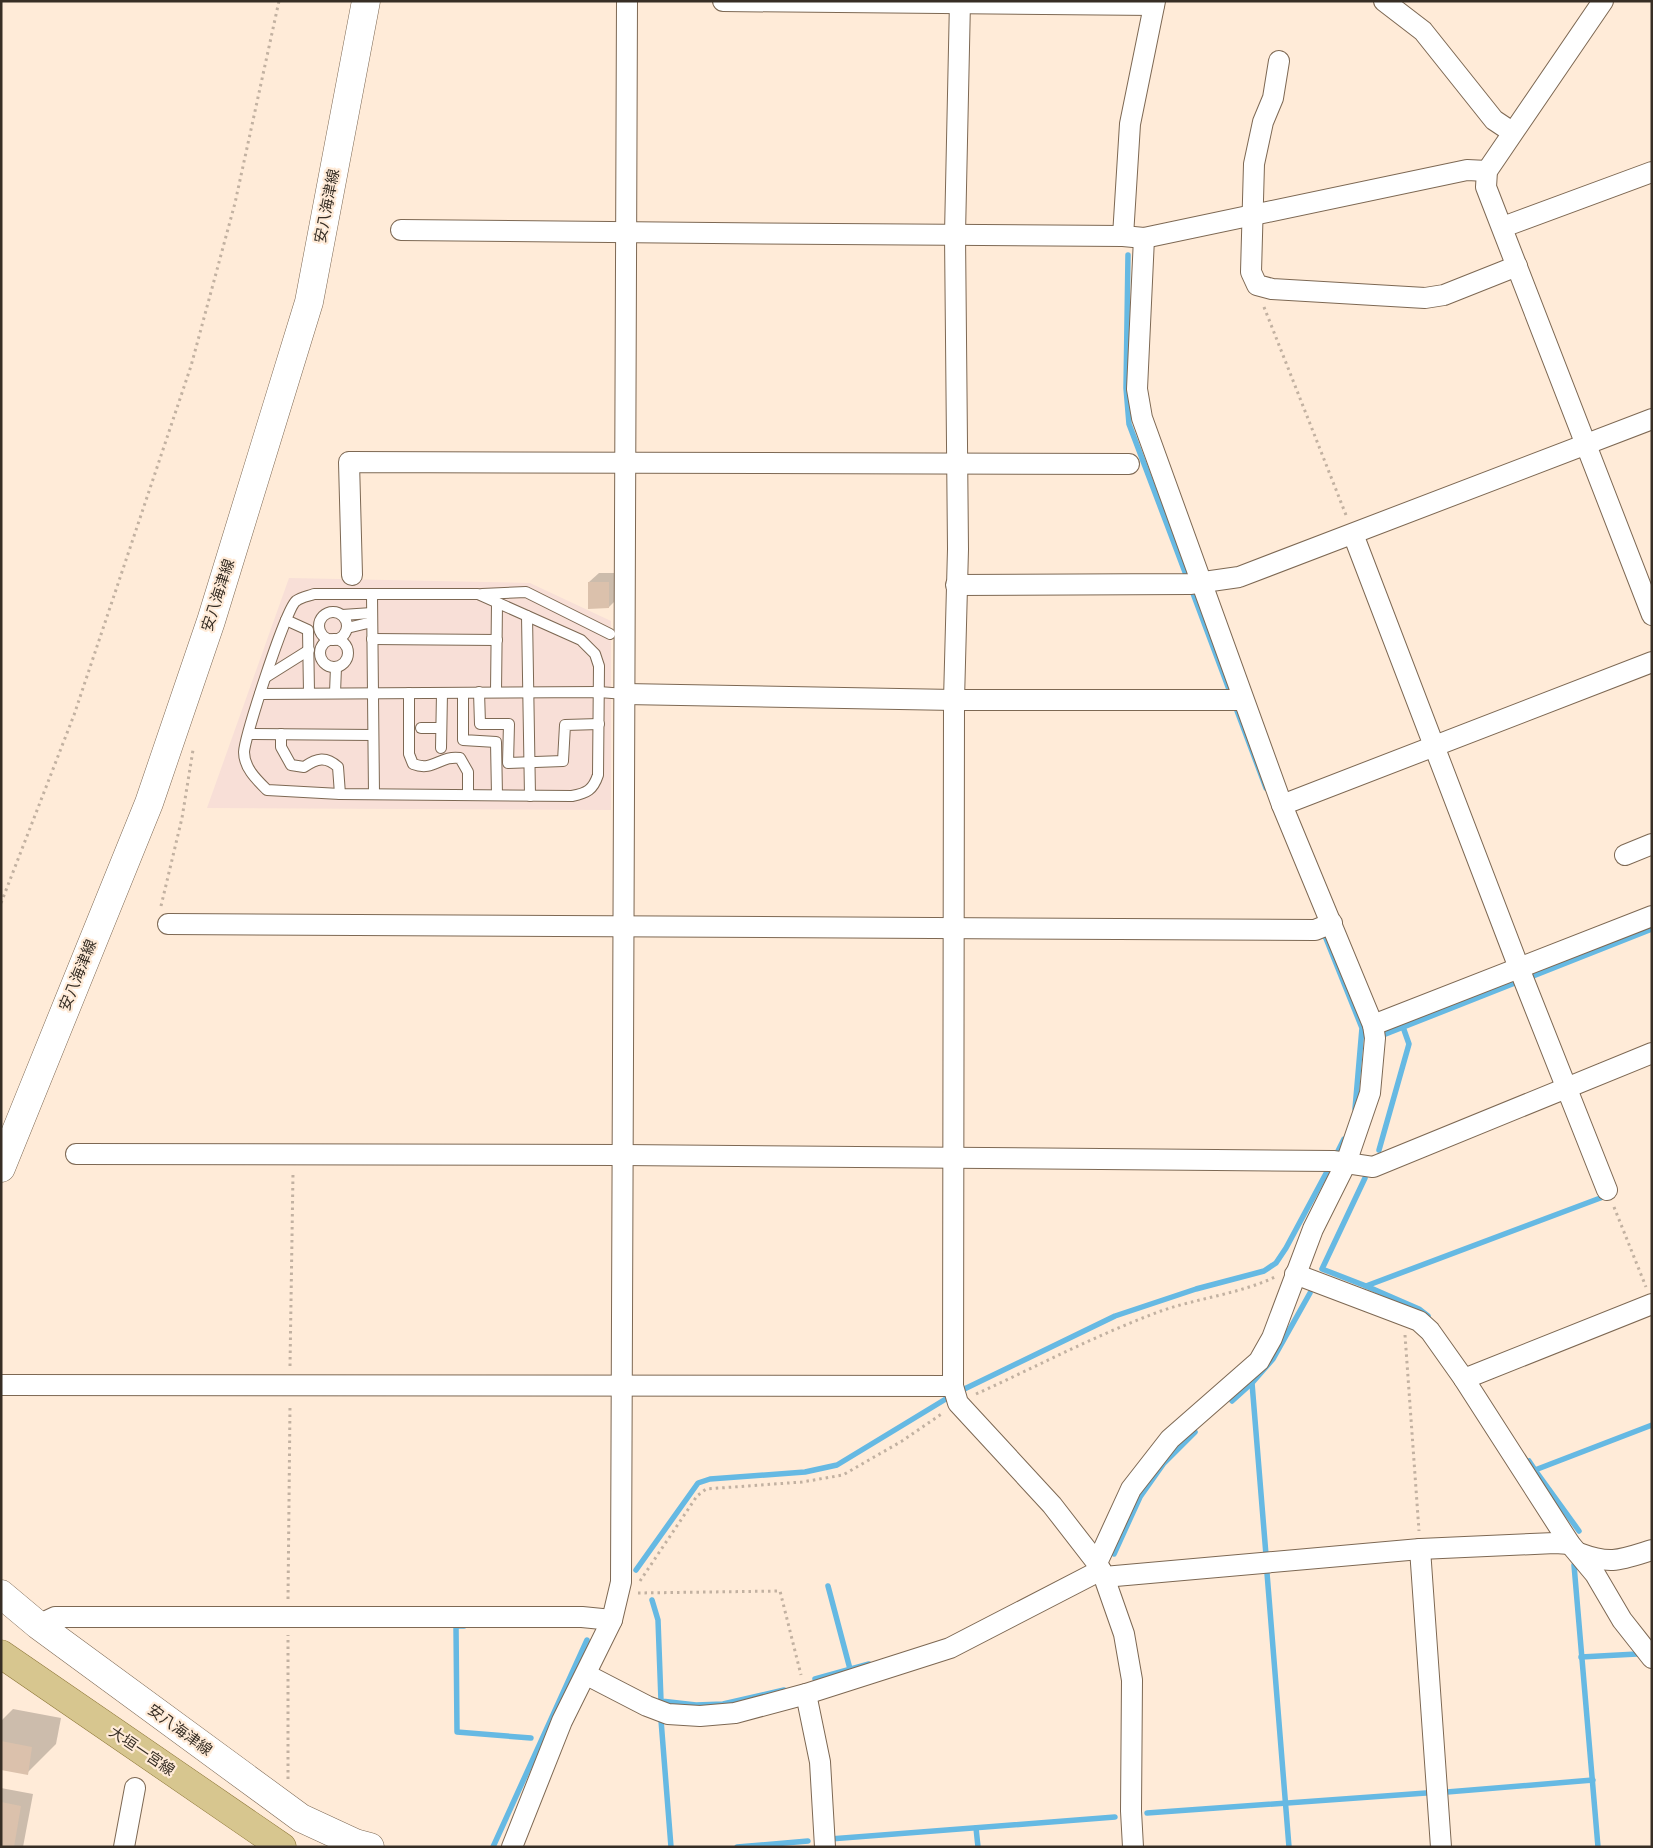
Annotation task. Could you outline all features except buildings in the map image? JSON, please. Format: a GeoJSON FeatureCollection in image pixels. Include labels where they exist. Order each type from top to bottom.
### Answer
{"type":"FeatureCollection","features":[{"type":"Feature","properties":{"kind":"main road","name":"安八海津線"},"geometry":{"type":"LineString","coordinates":[[1,1168],[149,803],[220,593],[309,302],[366,1]]}},
{"type":"Feature","properties":{"kind":"main road","name":"安八海津線"},"geometry":{"type":"LineString","coordinates":[[1,1594],[38,1625],[301,1818],[355,1843],[370,1847]]}},
{"type":"Feature","properties":{"kind":"main road","name":"大垣一宮線"},"geometry":{"type":"LineString","coordinates":[[1,1654],[282,1847]]}},
{"type":"Feature","properties":{"kind":"street"},"geometry":{"type":"LineString","coordinates":[[512,1847],[562,1721],[587,1675],[612,1620],[621,1582],[627,1]]}},
{"type":"Feature","properties":{"kind":"street"},"geometry":{"type":"LineString","coordinates":[[722,1],[1154,3],[1130,124],[1123,236]]}},
{"type":"Feature","properties":{"kind":"street"},"geometry":{"type":"LineString","coordinates":[[1384,1],[1423,31],[1494,120],[1512,132]]}},
{"type":"Feature","properties":{"kind":"street"},"geometry":{"type":"LineString","coordinates":[[1603,1],[1486,171],[1486,187],[1652,615]]}},
{"type":"Feature","properties":{"kind":"street"},"geometry":{"type":"LineString","coordinates":[[960,2],[955,234],[958,464],[954,700],[953,1158],[956,1394],[1052,1506],[1101,1570],[1124,1634],[1132,1680],[1130,1811],[1133,1847]]}},
{"type":"Feature","properties":{"kind":"street"},"geometry":{"type":"LineString","coordinates":[[1280,61],[1273,98],[1263,122],[1254,164],[1251,216],[1251,272],[1257,285],[1272,289],[1425,298],[1444,295],[1517,266]]}},
{"type":"Feature","properties":{"kind":"street"},"geometry":{"type":"LineString","coordinates":[[401,230],[626,234],[955,234],[1123,236],[1144,238],[1467,170],[1486,171]]}},
{"type":"Feature","properties":{"kind":"street"},"geometry":{"type":"LineString","coordinates":[[1503,227],[1652,172]]}},
{"type":"Feature","properties":{"kind":"street"},"geometry":{"type":"LineString","coordinates":[[1101,1570],[1131,1489],[1170,1439],[1259,1361],[1272,1338],[1313,1228],[1346,1163],[1370,1093],[1375,1038],[1373,1025],[1282,805],[1142,418],[1138,389],[1144,238]]}},
{"type":"Feature","properties":{"kind":"street"},"geometry":{"type":"LineString","coordinates":[[956,585],[1201,584],[1239,577],[1652,419]]}},
{"type":"Feature","properties":{"kind":"street"},"geometry":{"type":"LineString","coordinates":[[352,575],[349,462],[1129,464]]}},
{"type":"Feature","properties":{"kind":"street"},"geometry":{"type":"LineString","coordinates":[[1353,534],[1433,746],[1607,1190]]}},
{"type":"Feature","properties":{"kind":"street"},"geometry":{"type":"LineString","coordinates":[[1282,805],[1652,662]]}},
{"type":"Feature","properties":{"kind":"street"},"geometry":{"type":"LineString","coordinates":[[625,694],[954,700],[1243,700]]}},
{"type":"Feature","properties":{"kind":"street"},"geometry":{"type":"LineString","coordinates":[[1624,855],[1652,844]]}},
{"type":"Feature","properties":{"kind":"street"},"geometry":{"type":"LineString","coordinates":[[1373,1025],[1652,916]]}},
{"type":"Feature","properties":{"kind":"street"},"geometry":{"type":"LineString","coordinates":[[168,924],[955,926],[1315,930],[1332,923]]}},
{"type":"Feature","properties":{"kind":"street"},"geometry":{"type":"LineString","coordinates":[[76,1154],[953,1158],[1346,1163],[1373,1167],[1567,1086],[1652,1053]]}},
{"type":"Feature","properties":{"kind":"street"},"geometry":{"type":"LineString","coordinates":[[1298,1266],[1419,1321],[1430,1331],[1464,1379],[1574,1549],[1595,1574],[1622,1620],[1652,1658]]}},
{"type":"Feature","properties":{"kind":"street"},"geometry":{"type":"LineString","coordinates":[[1464,1379],[1650,1299]]}},
{"type":"Feature","properties":{"kind":"street"},"geometry":{"type":"LineString","coordinates":[[1,1385],[621,1386],[956,1394]]}},
{"type":"Feature","properties":{"kind":"street"},"geometry":{"type":"LineString","coordinates":[[587,1675],[647,1706],[668,1714],[700,1716],[734,1713],[806,1694],[950,1648],[1101,1570],[1420,1549],[1555,1543],[1600,1561],[1617,1561],[1652,1550]]}},
{"type":"Feature","properties":{"kind":"street"},"geometry":{"type":"LineString","coordinates":[[1420,1549],[1441,1847]]}},
{"type":"Feature","properties":{"kind":"street"},"geometry":{"type":"LineString","coordinates":[[38,1625],[55,1617],[582,1618],[612,1620]]}},
{"type":"Feature","properties":{"kind":"street"},"geometry":{"type":"LineString","coordinates":[[806,1694],[820,1762],[825,1847]]}},
{"type":"Feature","properties":{"kind":"street"},"geometry":{"type":"LineString","coordinates":[[124,1847],[135,1788]]}},
{"type":"Feature","properties":{"kind":"lane"},"geometry":{"type":"LineString","coordinates":[[478,594],[581,640],[595,654],[598,666],[599,692],[598,775],[587,793],[572,796],[530,796],[340,794],[267,790],[246,765],[244,752],[260,694],[286,620],[296,601],[314,594],[372,595],[526,592],[610,634]]}},
{"type":"Feature","properties":{"kind":"lane"},"geometry":{"type":"LineString","coordinates":[[372,595],[374,794]]}},
{"type":"Feature","properties":{"kind":"lane"},"geometry":{"type":"LineString","coordinates":[[496,692],[498,603]]}},
{"type":"Feature","properties":{"kind":"lane"},"geometry":{"type":"LineString","coordinates":[[372,618],[328,613],[320,622],[322,634],[334,640],[343,642],[349,654],[345,663],[336,667],[324,662],[320,654],[322,646],[334,640],[342,636],[347,628],[372,618]]}},
{"type":"Feature","properties":{"kind":"lane"},"geometry":{"type":"LineString","coordinates":[[342,615],[347,628]]}},
{"type":"Feature","properties":{"kind":"lane"},"geometry":{"type":"LineString","coordinates":[[527,616],[530,796]]}},
{"type":"Feature","properties":{"kind":"lane"},"geometry":{"type":"LineString","coordinates":[[286,620],[308,630],[309,693]]}},
{"type":"Feature","properties":{"kind":"lane"},"geometry":{"type":"LineString","coordinates":[[372,639],[497,640]]}},
{"type":"Feature","properties":{"kind":"lane"},"geometry":{"type":"LineString","coordinates":[[266,677],[309,650]]}},
{"type":"Feature","properties":{"kind":"lane"},"geometry":{"type":"LineString","coordinates":[[335,693],[336,667]]}},
{"type":"Feature","properties":{"kind":"lane"},"geometry":{"type":"LineString","coordinates":[[462,692],[463,740],[496,742],[497,795]]}},
{"type":"Feature","properties":{"kind":"lane"},"geometry":{"type":"LineString","coordinates":[[479,692],[480,724],[509,724],[508,763],[563,762],[565,725],[599,724]]}},
{"type":"Feature","properties":{"kind":"lane"},"geometry":{"type":"LineString","coordinates":[[260,694],[599,692],[625,694]]}},
{"type":"Feature","properties":{"kind":"lane"},"geometry":{"type":"LineString","coordinates":[[409,693],[409,754],[413,764],[423,768],[432,767],[452,757],[460,758],[468,772],[468,795]]}},
{"type":"Feature","properties":{"kind":"lane"},"geometry":{"type":"LineString","coordinates":[[441,748],[442,693]]}},
{"type":"Feature","properties":{"kind":"lane"},"geometry":{"type":"LineString","coordinates":[[421,728],[441,728]]}},
{"type":"Feature","properties":{"kind":"lane"},"geometry":{"type":"LineString","coordinates":[[249,734],[373,735]]}},
{"type":"Feature","properties":{"kind":"lane"},"geometry":{"type":"LineString","coordinates":[[281,734],[281,747],[291,765],[304,767],[313,761],[323,758],[330,760],[338,766],[340,794]]}},
{"type":"Feature","properties":{"kind":"path"},"geometry":{"type":"LineString","coordinates":[[1,903],[74,715],[191,366],[235,204],[280,1]]}},
{"type":"Feature","properties":{"kind":"path"},"geometry":{"type":"LineString","coordinates":[[1257,285],[1262,304],[1353,534]]}},
{"type":"Feature","properties":{"kind":"path"},"geometry":{"type":"LineString","coordinates":[[168,924],[160,910],[182,818],[196,740]]}},
{"type":"Feature","properties":{"kind":"path"},"geometry":{"type":"LineString","coordinates":[[290,1384],[293,1155]]}},
{"type":"Feature","properties":{"kind":"path"},"geometry":{"type":"LineString","coordinates":[[1607,1190],[1650,1299]]}},
{"type":"Feature","properties":{"kind":"path"},"geometry":{"type":"LineString","coordinates":[[806,1694],[780,1591],[632,1593],[697,1496],[706,1489],[802,1482],[843,1475],[902,1441],[956,1394],[1118,1327],[1172,1307],[1249,1287],[1274,1278],[1298,1266]]}},
{"type":"Feature","properties":{"kind":"path"},"geometry":{"type":"LineString","coordinates":[[1404,1314],[1420,1549]]}},
{"type":"Feature","properties":{"kind":"shaded area"},"geometry":{"type":"Polygon","coordinates":[[[289,578],[530,583],[611,621],[611,810],[207,808],[289,578]]]}},
{"type":"Feature","properties":{"kind":"waterway"},"geometry":{"type":"LineString","coordinates":[[1128,255],[1126,388],[1129,424],[1188,580]]}},
{"type":"Feature","properties":{"kind":"waterway"},"geometry":{"type":"LineString","coordinates":[[1191,588],[1266,788]]}},
{"type":"Feature","properties":{"kind":"waterway"},"geometry":{"type":"LineString","coordinates":[[1378,1037],[1652,929]]}},
{"type":"Feature","properties":{"kind":"waterway"},"geometry":{"type":"LineString","coordinates":[[1323,931],[1362,1028],[1355,1109]]}},
{"type":"Feature","properties":{"kind":"waterway"},"geometry":{"type":"LineString","coordinates":[[1379,1150],[1409,1044],[1403,1027]]}},
{"type":"Feature","properties":{"kind":"waterway"},"geometry":{"type":"LineString","coordinates":[[1335,1157],[1344,1139]]}},
{"type":"Feature","properties":{"kind":"waterway"},"geometry":{"type":"LineString","coordinates":[[636,1570],[698,1483],[710,1479],[805,1472],[837,1465],[954,1394],[1115,1316],[1196,1289],[1264,1271],[1276,1263],[1286,1248],[1330,1166]]}},
{"type":"Feature","properties":{"kind":"waterway"},"geometry":{"type":"LineString","coordinates":[[1365,1178],[1322,1269],[1366,1286]]}},
{"type":"Feature","properties":{"kind":"waterway"},"geometry":{"type":"LineString","coordinates":[[1428,1316],[1419,1309],[1366,1286],[1603,1197]]}},
{"type":"Feature","properties":{"kind":"waterway"},"geometry":{"type":"LineString","coordinates":[[1266,1555],[1252,1383],[1273,1359],[1310,1293]]}},
{"type":"Feature","properties":{"kind":"waterway"},"geometry":{"type":"LineString","coordinates":[[1232,1401],[1252,1383]]}},
{"type":"Feature","properties":{"kind":"waterway"},"geometry":{"type":"LineString","coordinates":[[1529,1461],[1535,1470],[1652,1425]]}},
{"type":"Feature","properties":{"kind":"waterway"},"geometry":{"type":"LineString","coordinates":[[1114,1554],[1140,1497],[1164,1463],[1195,1432]]}},
{"type":"Feature","properties":{"kind":"waterway"},"geometry":{"type":"LineString","coordinates":[[1535,1470],[1579,1531]]}},
{"type":"Feature","properties":{"kind":"waterway"},"geometry":{"type":"LineString","coordinates":[[1574,1565],[1598,1847]]}},
{"type":"Feature","properties":{"kind":"waterway"},"geometry":{"type":"LineString","coordinates":[[1267,1573],[1289,1847]]}},
{"type":"Feature","properties":{"kind":"waterway"},"geometry":{"type":"LineString","coordinates":[[828,1586],[850,1669]]}},
{"type":"Feature","properties":{"kind":"waterway"},"geometry":{"type":"LineString","coordinates":[[652,1600],[658,1620],[661,1701],[696,1705],[723,1704],[784,1690]]}},
{"type":"Feature","properties":{"kind":"waterway"},"geometry":{"type":"LineString","coordinates":[[464,1626],[456,1626],[457,1732],[531,1738]]}},
{"type":"Feature","properties":{"kind":"waterway"},"geometry":{"type":"LineString","coordinates":[[493,1847],[587,1640]]}},
{"type":"Feature","properties":{"kind":"waterway"},"geometry":{"type":"LineString","coordinates":[[1581,1657],[1637,1654]]}},
{"type":"Feature","properties":{"kind":"waterway"},"geometry":{"type":"LineString","coordinates":[[815,1679],[869,1664]]}},
{"type":"Feature","properties":{"kind":"waterway"},"geometry":{"type":"LineString","coordinates":[[661,1720],[671,1847]]}},
{"type":"Feature","properties":{"kind":"waterway"},"geometry":{"type":"LineString","coordinates":[[1447,1792],[1593,1780]]}},
{"type":"Feature","properties":{"kind":"waterway"},"geometry":{"type":"LineString","coordinates":[[1147,1813],[1426,1793]]}},
{"type":"Feature","properties":{"kind":"waterway"},"geometry":{"type":"LineString","coordinates":[[830,1839],[1115,1817]]}},
{"type":"Feature","properties":{"kind":"waterway"},"geometry":{"type":"LineString","coordinates":[[976,1828],[978,1847]]}},
{"type":"Feature","properties":{"kind":"waterway"},"geometry":{"type":"LineString","coordinates":[[737,1847],[808,1841]]}}]}
